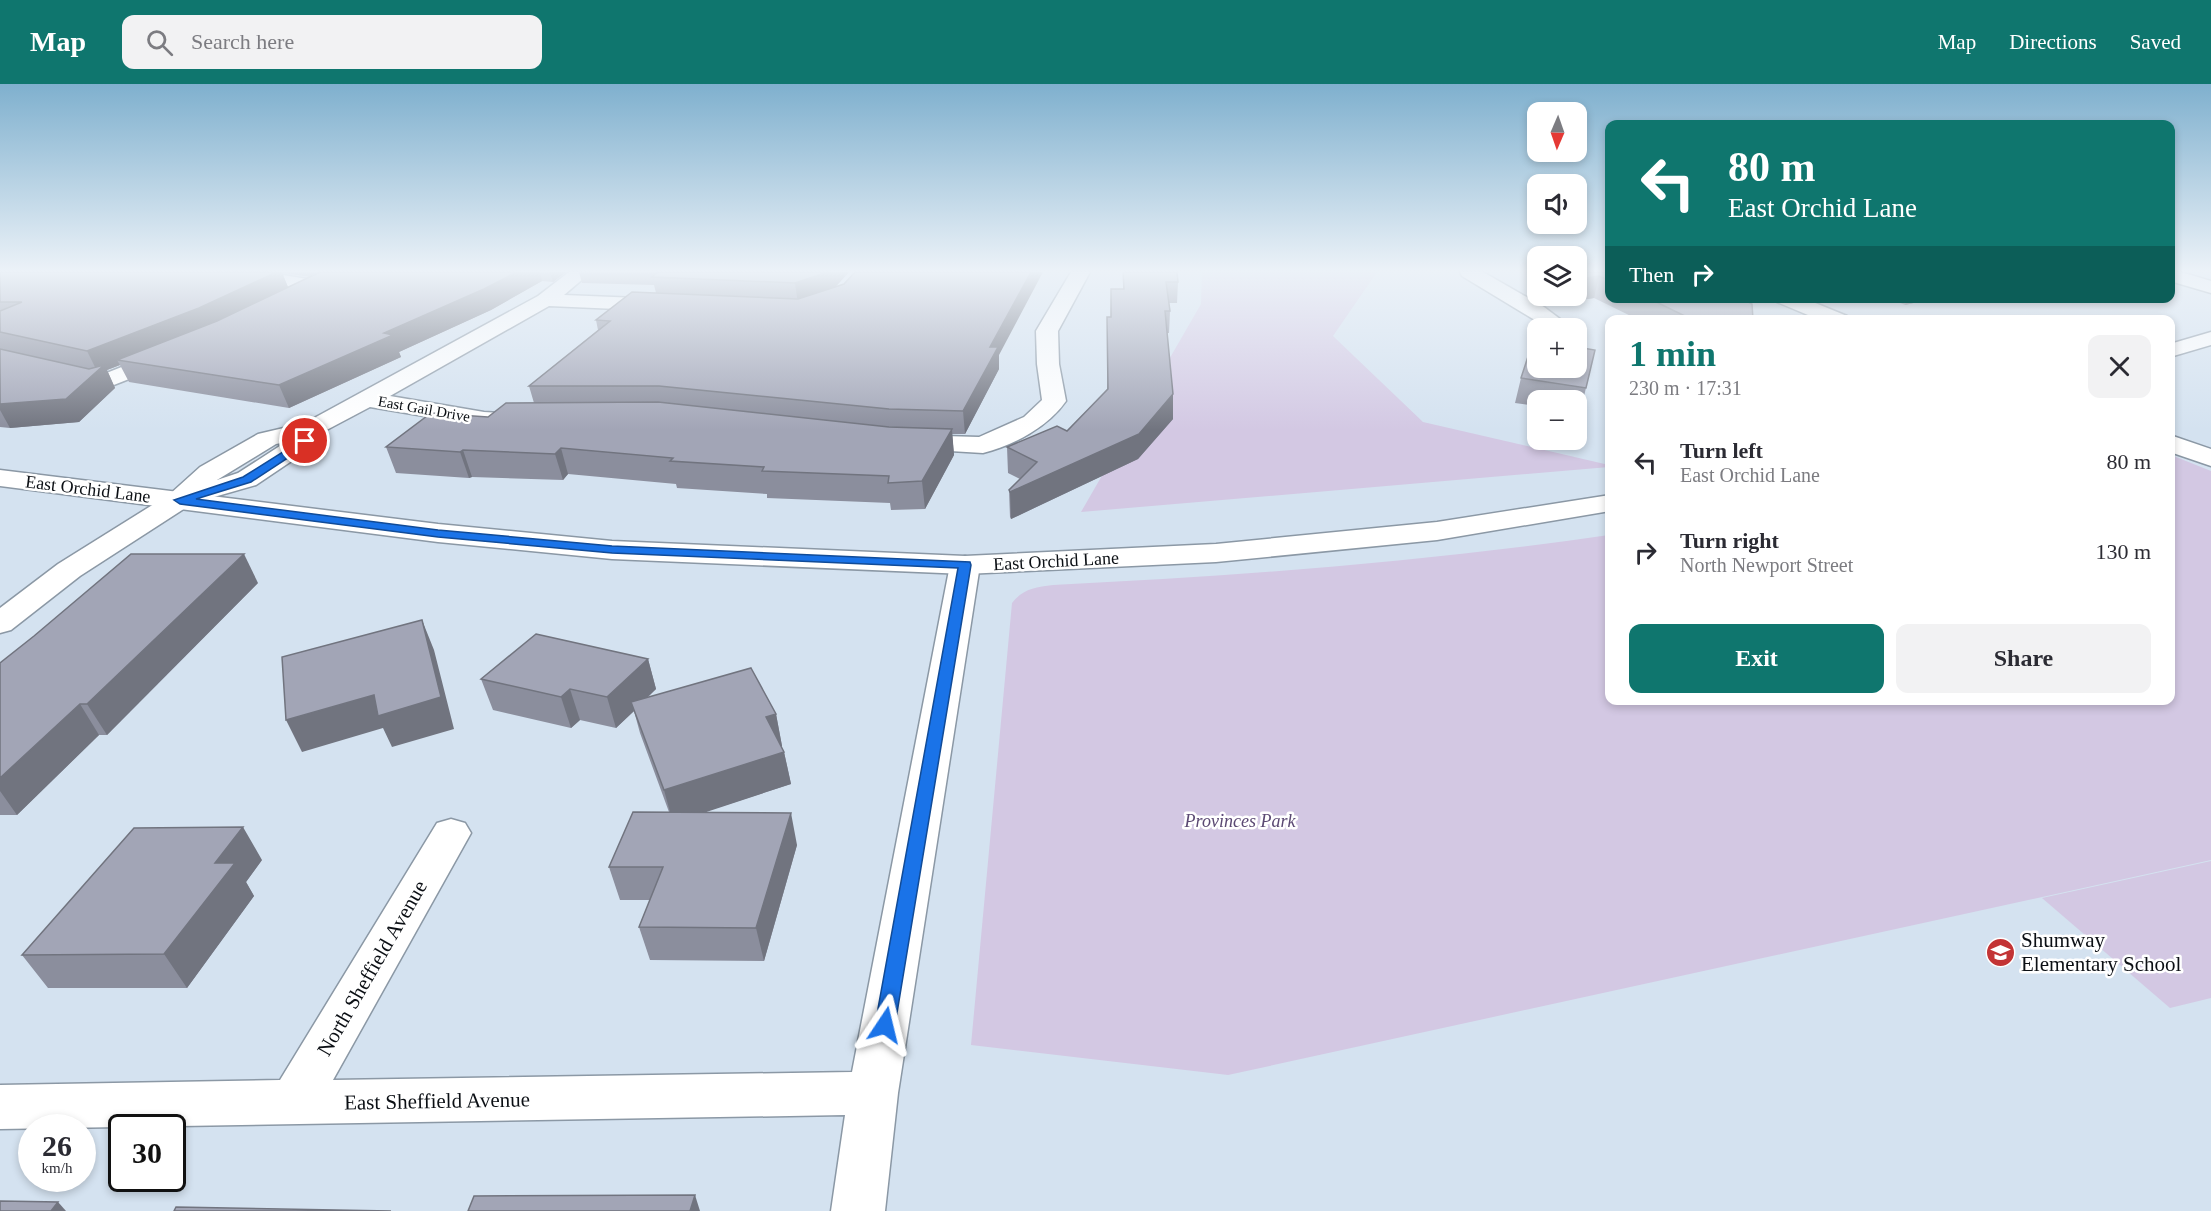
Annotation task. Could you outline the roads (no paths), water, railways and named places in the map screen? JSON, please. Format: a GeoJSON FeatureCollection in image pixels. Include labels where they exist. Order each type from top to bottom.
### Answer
{"type":"FeatureCollection","features":[{"type":"Feature","properties":{"kind":"street"},"geometry":{"type":"LineString","coordinates":[[0,623],[69,570],[180,500],[247,479],[305,441],[313,428],[501,325]]}},
{"type":"Feature","properties":{"kind":"street"},"geometry":{"type":"LineString","coordinates":[[882,442],[982,444],[1033,422],[1054,400],[1048,364],[1047,331],[1051,325]]}},
{"type":"Feature","properties":{"kind":"street"},"geometry":{"type":"LineString","coordinates":[[2175,349],[2211,338]]}},
{"type":"Feature","properties":{"kind":"street"},"geometry":{"type":"LineString","coordinates":[[0,359],[101,383],[185,349]]}},
{"type":"Feature","properties":{"kind":"street","name":"East Gail Drive"},"geometry":{"type":"LineString","coordinates":[[367,399],[484,419],[531,419]]}},
{"type":"Feature","properties":{"kind":"street"},"geometry":{"type":"LineString","coordinates":[[2175,445],[2211,458]]}},
{"type":"Feature","properties":{"kind":"street","name":"East Orchid Lane"},"geometry":{"type":"LineString","coordinates":[[0,478],[438,533],[612,550],[965,565],[1216,553],[1437,531],[1605,504]]}},
{"type":"Feature","properties":{"kind":"street"},"geometry":{"type":"LineString","coordinates":[[858,1211],[873,1094],[965,565]]}},
{"type":"Feature","properties":{"kind":"street","name":"North Sheffield Avenue"},"geometry":{"type":"LineString","coordinates":[[293,1103],[451,833]]}},
{"type":"Feature","properties":{"kind":"street","name":"East Sheffield Avenue"},"geometry":{"type":"LineString","coordinates":[[0,1107],[873,1094]]}},
{"type":"Feature","properties":{"kind":"place","name":"Shumway Elementary School"},"geometry":{"type":"Point","coordinates":[2000,952]}},
{"type":"Feature","properties":{"kind":"park label","name":"Provinces Park"},"geometry":{"type":"Point","coordinates":[1240,821]}}]}
